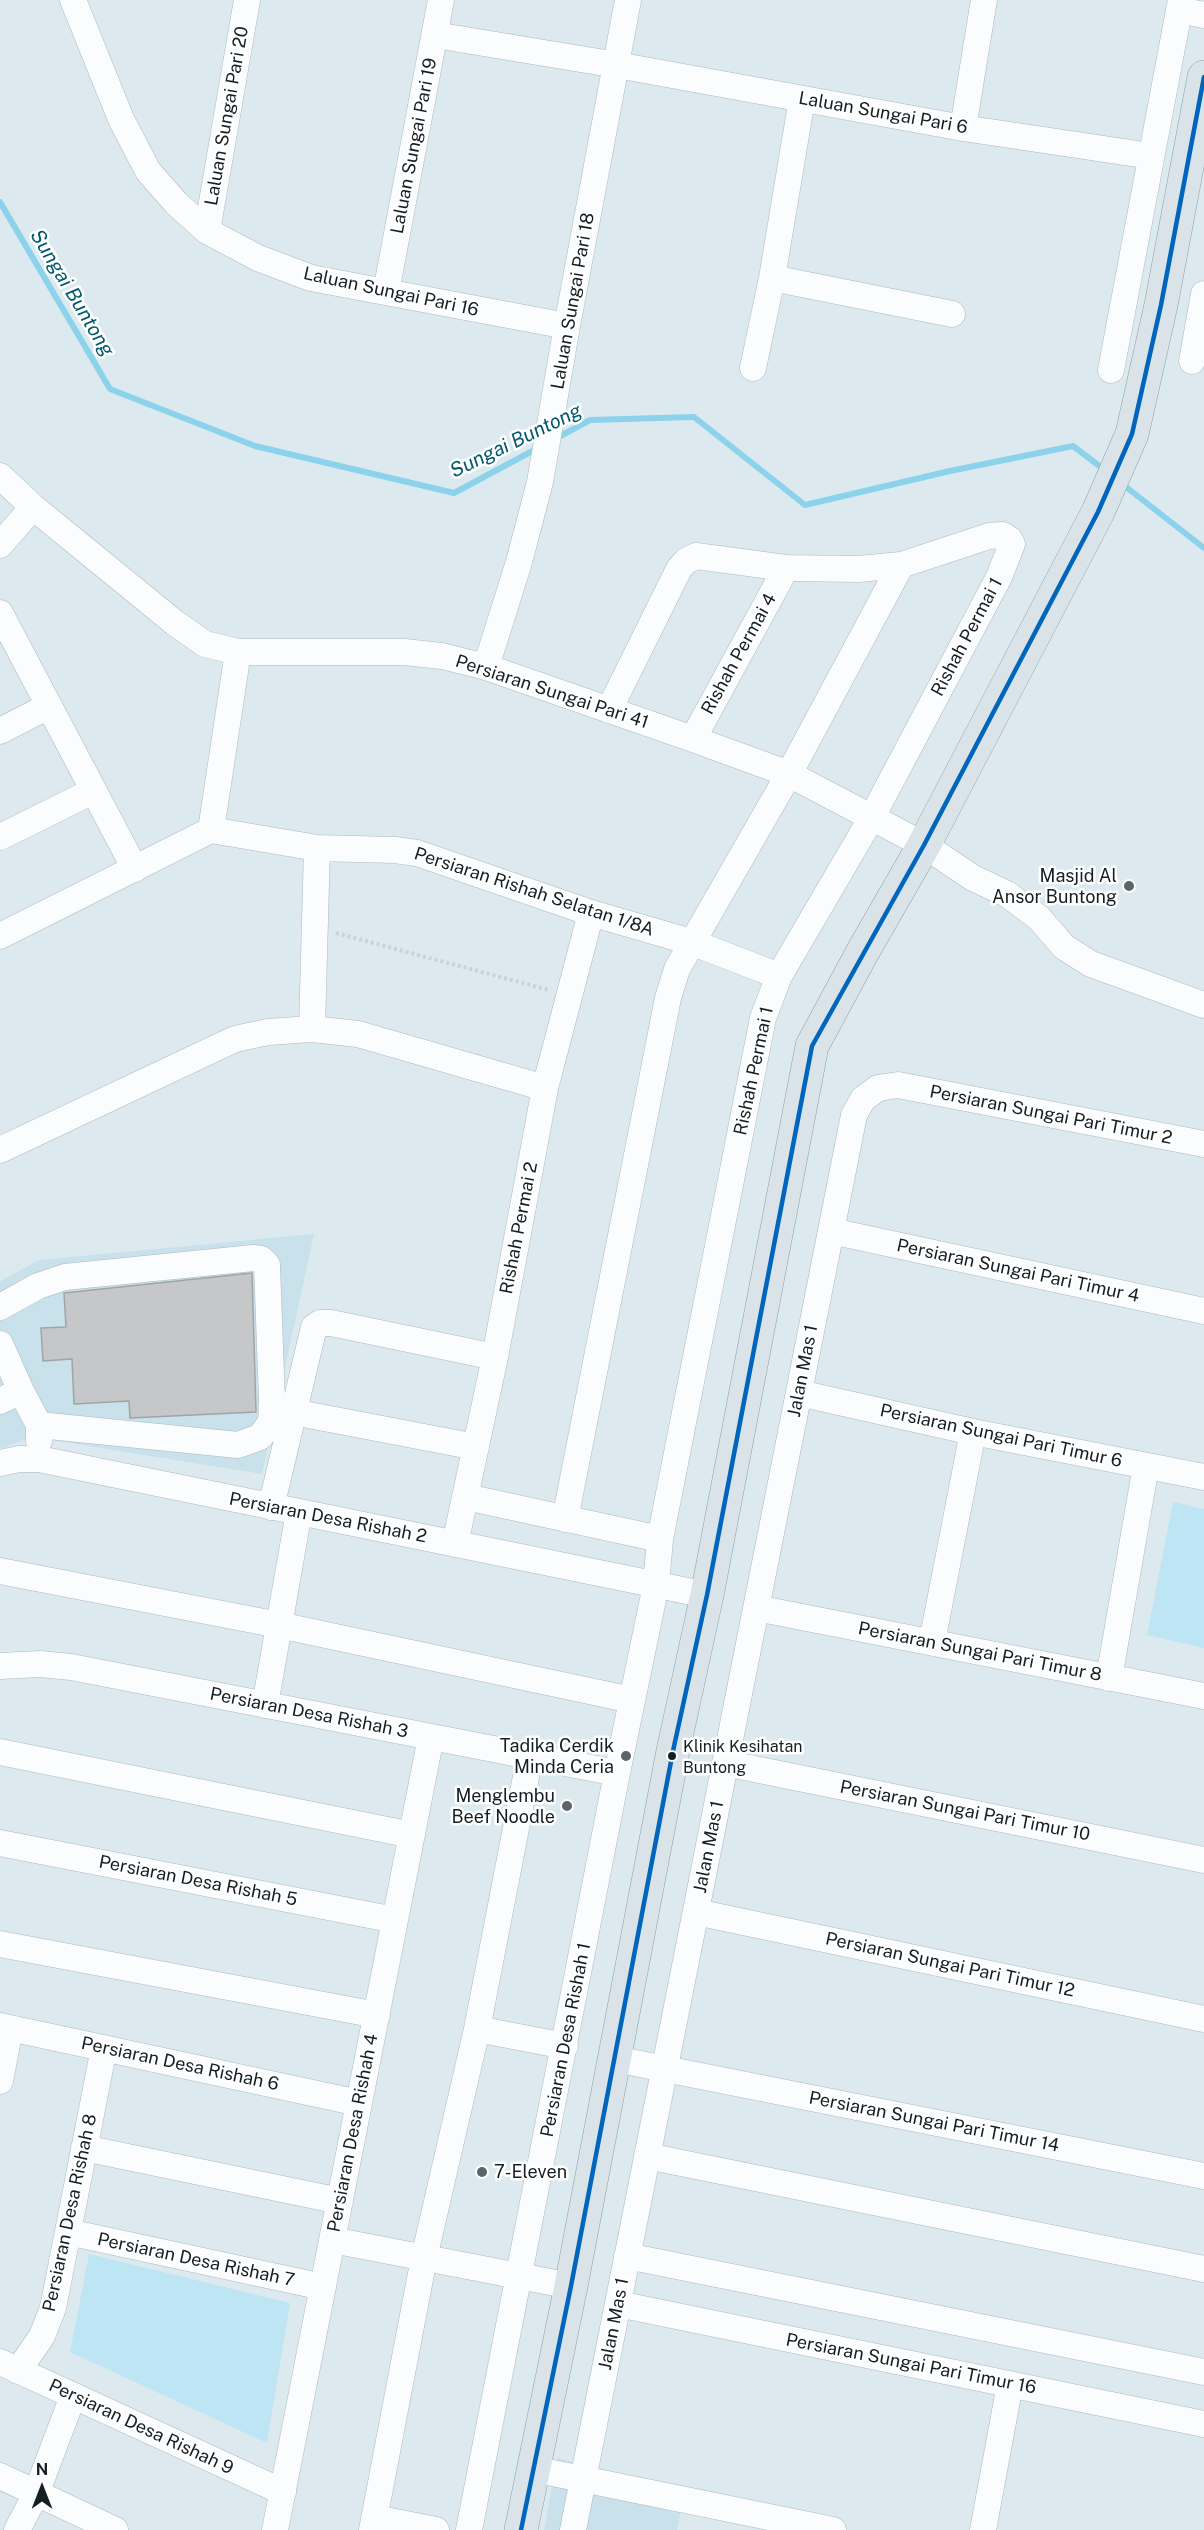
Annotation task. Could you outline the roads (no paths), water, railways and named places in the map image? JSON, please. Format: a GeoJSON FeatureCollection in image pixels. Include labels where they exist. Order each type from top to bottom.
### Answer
{"type":"FeatureCollection","features":[{"type":"Feature","properties":{"kind":"main road"},"geometry":{"type":"LineString","coordinates":[[521,2530],[571,2286],[673,1751],[707,1595],[812,1046],[924,845],[1098,512],[1132,434],[1161,305],[1204,76]]}},
{"type":"Feature","properties":{"kind":"street","name":"Laluan Sungai Pari 16"},"geometry":{"type":"LineString","coordinates":[[73,0],[121,119],[148,171],[176,204],[207,231],[258,258],[311,278],[567,326]]}},
{"type":"Feature","properties":{"kind":"street","name":"Laluan Sungai Pari 20"},"geometry":{"type":"LineString","coordinates":[[207,231],[247,0]]}},
{"type":"Feature","properties":{"kind":"street","name":"Laluan Sungai Pari 19"},"geometry":{"type":"LineString","coordinates":[[386,292],[441,0]]}},
{"type":"Feature","properties":{"kind":"street","name":"Laluan Sungai Pari 18"},"geometry":{"type":"LineString","coordinates":[[486,667],[519,562],[540,482],[628,0]]}},
{"type":"Feature","properties":{"kind":"street"},"geometry":{"type":"LineString","coordinates":[[963,128],[984,0]]}},
{"type":"Feature","properties":{"kind":"street"},"geometry":{"type":"LineString","coordinates":[[1111,370],[1180,5],[1204,15]]}},
{"type":"Feature","properties":{"kind":"street","name":"Laluan Sungai Pari 6"},"geometry":{"type":"LineString","coordinates":[[435,35],[616,65],[963,128],[1151,156]]}},
{"type":"Feature","properties":{"kind":"street"},"geometry":{"type":"LineString","coordinates":[[753,368],[772,278],[802,99]]}},
{"type":"Feature","properties":{"kind":"street"},"geometry":{"type":"LineString","coordinates":[[772,278],[951,314]]}},
{"type":"Feature","properties":{"kind":"street"},"geometry":{"type":"LineString","coordinates":[[1192,361],[1204,294]]}},
{"type":"Feature","properties":{"kind":"street","name":"Persiaran Sungai Pari 41"},"geometry":{"type":"LineString","coordinates":[[0,476],[33,507],[175,623],[205,644],[238,651],[404,652],[442,656],[486,667],[693,739],[789,774],[924,845],[973,878],[1007,894],[1039,918],[1064,947],[1091,964],[1204,1005]]}},
{"type":"Feature","properties":{"kind":"street"},"geometry":{"type":"LineString","coordinates":[[0,545],[33,507]]}},
{"type":"Feature","properties":{"kind":"street","name":"Rishah Permai 1"},"geometry":{"type":"LineString","coordinates":[[656,1585],[660,1539],[763,1018],[779,976],[872,817],[999,577],[1012,544],[1003,535],[975,539],[901,565]]}},
{"type":"Feature","properties":{"kind":"street"},"geometry":{"type":"LineString","coordinates":[[609,710],[679,569],[686,561],[696,556],[786,568],[859,569],[901,565]]}},
{"type":"Feature","properties":{"kind":"street"},"geometry":{"type":"LineString","coordinates":[[565,1519],[668,998],[677,969],[789,774],[901,565]]}},
{"type":"Feature","properties":{"kind":"street","name":"Rishah Permai 4"},"geometry":{"type":"LineString","coordinates":[[693,739],[786,568]]}},
{"type":"Feature","properties":{"kind":"street"},"geometry":{"type":"LineString","coordinates":[[0,613],[8,649],[49,706],[135,869]]}},
{"type":"Feature","properties":{"kind":"street"},"geometry":{"type":"LineString","coordinates":[[0,936],[211,830],[238,651]]}},
{"type":"Feature","properties":{"kind":"street"},"geometry":{"type":"LineString","coordinates":[[0,731],[49,706]]}},
{"type":"Feature","properties":{"kind":"street"},"geometry":{"type":"LineString","coordinates":[[0,837],[93,791]]}},
{"type":"Feature","properties":{"kind":"street","name":"Persiaran Rishah Selatan 1/8A"},"geometry":{"type":"LineString","coordinates":[[211,830],[317,848],[395,850],[417,853],[591,913],[691,942],[779,976]]}},
{"type":"Feature","properties":{"kind":"street"},"geometry":{"type":"LineString","coordinates":[[312,1029],[317,848]]}},
{"type":"Feature","properties":{"kind":"street","name":"Rishah Permai 2"},"geometry":{"type":"LineString","coordinates":[[455,1544],[495,1357],[544,1088],[591,913]]}},
{"type":"Feature","properties":{"kind":"street"},"geometry":{"type":"LineString","coordinates":[[0,1150],[235,1039],[268,1032],[312,1029],[358,1034],[544,1088]]}},
{"type":"Feature","properties":{"kind":"street","name":"Persiaran Sungai Pari Timur 2"},"geometry":{"type":"LineString","coordinates":[[898,1085],[1204,1144]]}},
{"type":"Feature","properties":{"kind":"street","name":"Jalan Mas 1"},"geometry":{"type":"LineString","coordinates":[[573,2530],[854,1115],[863,1099],[878,1088],[898,1085]]}},
{"type":"Feature","properties":{"kind":"street","name":"Persiaran Sungai Pari Timur 4"},"geometry":{"type":"LineString","coordinates":[[831,1231],[1204,1311]]}},
{"type":"Feature","properties":{"kind":"street"},"geometry":{"type":"LineString","coordinates":[[0,1307],[38,1286],[65,1277],[261,1259],[267,1265],[271,1422],[260,1437],[238,1445],[39,1425],[10,1396],[0,1344]]}},
{"type":"Feature","properties":{"kind":"street"},"geometry":{"type":"LineString","coordinates":[[271,1507],[314,1327],[320,1323],[495,1357]]}},
{"type":"Feature","properties":{"kind":"street","name":"Persiaran Sungai Pari Timur 6"},"geometry":{"type":"LineString","coordinates":[[799,1393],[973,1432],[1204,1477]]}},
{"type":"Feature","properties":{"kind":"street"},"geometry":{"type":"LineString","coordinates":[[293,1412],[476,1448]]}},
{"type":"Feature","properties":{"kind":"street"},"geometry":{"type":"LineString","coordinates":[[39,1425],[39,1459]]}},
{"type":"Feature","properties":{"kind":"street"},"geometry":{"type":"LineString","coordinates":[[932,1642],[973,1432]]}},
{"type":"Feature","properties":{"kind":"street","name":"Persiaran Desa Rishah 2"},"geometry":{"type":"LineString","coordinates":[[0,1463],[19,1459],[39,1459],[707,1595]]}},
{"type":"Feature","properties":{"kind":"street"},"geometry":{"type":"LineString","coordinates":[[1109,1678],[1146,1466]]}},
{"type":"Feature","properties":{"kind":"street"},"geometry":{"type":"LineString","coordinates":[[466,1497],[660,1539]]}},
{"type":"Feature","properties":{"kind":"street"},"geometry":{"type":"LineString","coordinates":[[265,1704],[299,1512]]}},
{"type":"Feature","properties":{"kind":"street"},"geometry":{"type":"LineString","coordinates":[[0,1571],[279,1625],[632,1700]]}},
{"type":"Feature","properties":{"kind":"street","name":"Persiaran Desa Rishah 1"},"geometry":{"type":"LineString","coordinates":[[469,2530],[656,1585]]}},
{"type":"Feature","properties":{"kind":"street","name":"Persiaran Sungai Pari Timur 8"},"geometry":{"type":"LineString","coordinates":[[756,1608],[1204,1696]]}},
{"type":"Feature","properties":{"kind":"street","name":"Persiaran Desa Rishah 3"},"geometry":{"type":"LineString","coordinates":[[0,1666],[40,1664],[71,1667],[617,1773]]}},
{"type":"Feature","properties":{"kind":"street","name":"Persiaran Desa Rishah 4"},"geometry":{"type":"LineString","coordinates":[[275,2530],[431,1737]]}},
{"type":"Feature","properties":{"kind":"street"},"geometry":{"type":"LineString","coordinates":[[0,1752],[412,1834]]}},
{"type":"Feature","properties":{"kind":"street"},"geometry":{"type":"LineString","coordinates":[[436,2530],[373,2524],[424,2258],[477,2029],[530,1756]]}},
{"type":"Feature","properties":{"kind":"street","name":"Persiaran Sungai Pari Timur 10"},"geometry":{"type":"LineString","coordinates":[[725,1763],[1204,1860]]}},
{"type":"Feature","properties":{"kind":"street","name":"Persiaran Desa Rishah 5"},"geometry":{"type":"LineString","coordinates":[[0,1843],[395,1920]]}},
{"type":"Feature","properties":{"kind":"street","name":"Persiaran Sungai Pari Timur 12"},"geometry":{"type":"LineString","coordinates":[[696,1912],[1204,2019]]}},
{"type":"Feature","properties":{"kind":"street"},"geometry":{"type":"LineString","coordinates":[[0,1944],[376,2015]]}},
{"type":"Feature","properties":{"kind":"street"},"geometry":{"type":"LineString","coordinates":[[0,2081],[5,2027]]}},
{"type":"Feature","properties":{"kind":"street","name":"Persiaran Desa Rishah 6"},"geometry":{"type":"LineString","coordinates":[[5,2027],[359,2103]]}},
{"type":"Feature","properties":{"kind":"street"},"geometry":{"type":"LineString","coordinates":[[477,2029],[565,2046]]}},
{"type":"Feature","properties":{"kind":"street","name":"Persiaran Desa Rishah 8"},"geometry":{"type":"LineString","coordinates":[[9,2367],[42,2336],[53,2308],[104,2048]]}},
{"type":"Feature","properties":{"kind":"street","name":"Persiaran Sungai Pari Timur 14"},"geometry":{"type":"LineString","coordinates":[[615,2059],[1204,2176]]}},
{"type":"Feature","properties":{"kind":"street"},"geometry":{"type":"LineString","coordinates":[[84,2148],[340,2201]]}},
{"type":"Feature","properties":{"kind":"street"},"geometry":{"type":"LineString","coordinates":[[647,2156],[1204,2270]]}},
{"type":"Feature","properties":{"kind":"street","name":"Persiaran Desa Rishah 7"},"geometry":{"type":"LineString","coordinates":[[68,2232],[323,2287]]}},
{"type":"Feature","properties":{"kind":"street"},"geometry":{"type":"LineString","coordinates":[[332,2240],[571,2286]]}},
{"type":"Feature","properties":{"kind":"street"},"geometry":{"type":"LineString","coordinates":[[627,2256],[1204,2372]]}},
{"type":"Feature","properties":{"kind":"street","name":"Persiaran Sungai Pari Timur 16"},"geometry":{"type":"LineString","coordinates":[[618,2304],[1204,2424]]}},
{"type":"Feature","properties":{"kind":"street","name":"Persiaran Desa Rishah 9"},"geometry":{"type":"LineString","coordinates":[[9,2367],[283,2492]]}},
{"type":"Feature","properties":{"kind":"street"},"geometry":{"type":"LineString","coordinates":[[983,2530],[1010,2384]]}},
{"type":"Feature","properties":{"kind":"street"},"geometry":{"type":"LineString","coordinates":[[17,2530],[36,2494],[73,2396]]}},
{"type":"Feature","properties":{"kind":"street"},"geometry":{"type":"LineString","coordinates":[[533,2469],[583,2478],[774,2524],[833,2530]]}},
{"type":"Feature","properties":{"kind":"street"},"geometry":{"type":"LineString","coordinates":[[0,2476],[115,2530]]}},
{"type":"Feature","properties":{"kind":"waterway","name":"Sungai Buntong"},"geometry":{"type":"LineString","coordinates":[[0,202],[110,389],[255,446],[454,493],[538,448]]}},
{"type":"Feature","properties":{"kind":"waterway","name":"Sungai Buntong"},"geometry":{"type":"LineString","coordinates":[[555,439],[590,420],[694,417],[805,505],[950,471],[1073,446],[1106,471]]}},
{"type":"Feature","properties":{"kind":"waterway","name":"Sungai Buntong"},"geometry":{"type":"LineString","coordinates":[[1121,483],[1204,548]]}},
{"type":"Feature","properties":{"kind":"place","name":"Masjid Al Ansor Buntong"},"geometry":{"type":"Point","coordinates":[1129,886]}},
{"type":"Feature","properties":{"kind":"place","name":"Tadika Cerdik Minda Ceria"},"geometry":{"type":"Point","coordinates":[626,1756]}},
{"type":"Feature","properties":{"kind":"place","name":"Klinik Kesihatan Buntong"},"geometry":{"type":"Point","coordinates":[672,1756]}},
{"type":"Feature","properties":{"kind":"place","name":"Menglembu Beef Noodle"},"geometry":{"type":"Point","coordinates":[567,1806]}},
{"type":"Feature","properties":{"kind":"place","name":"7-Eleven"},"geometry":{"type":"Point","coordinates":[482,2172]}}]}
